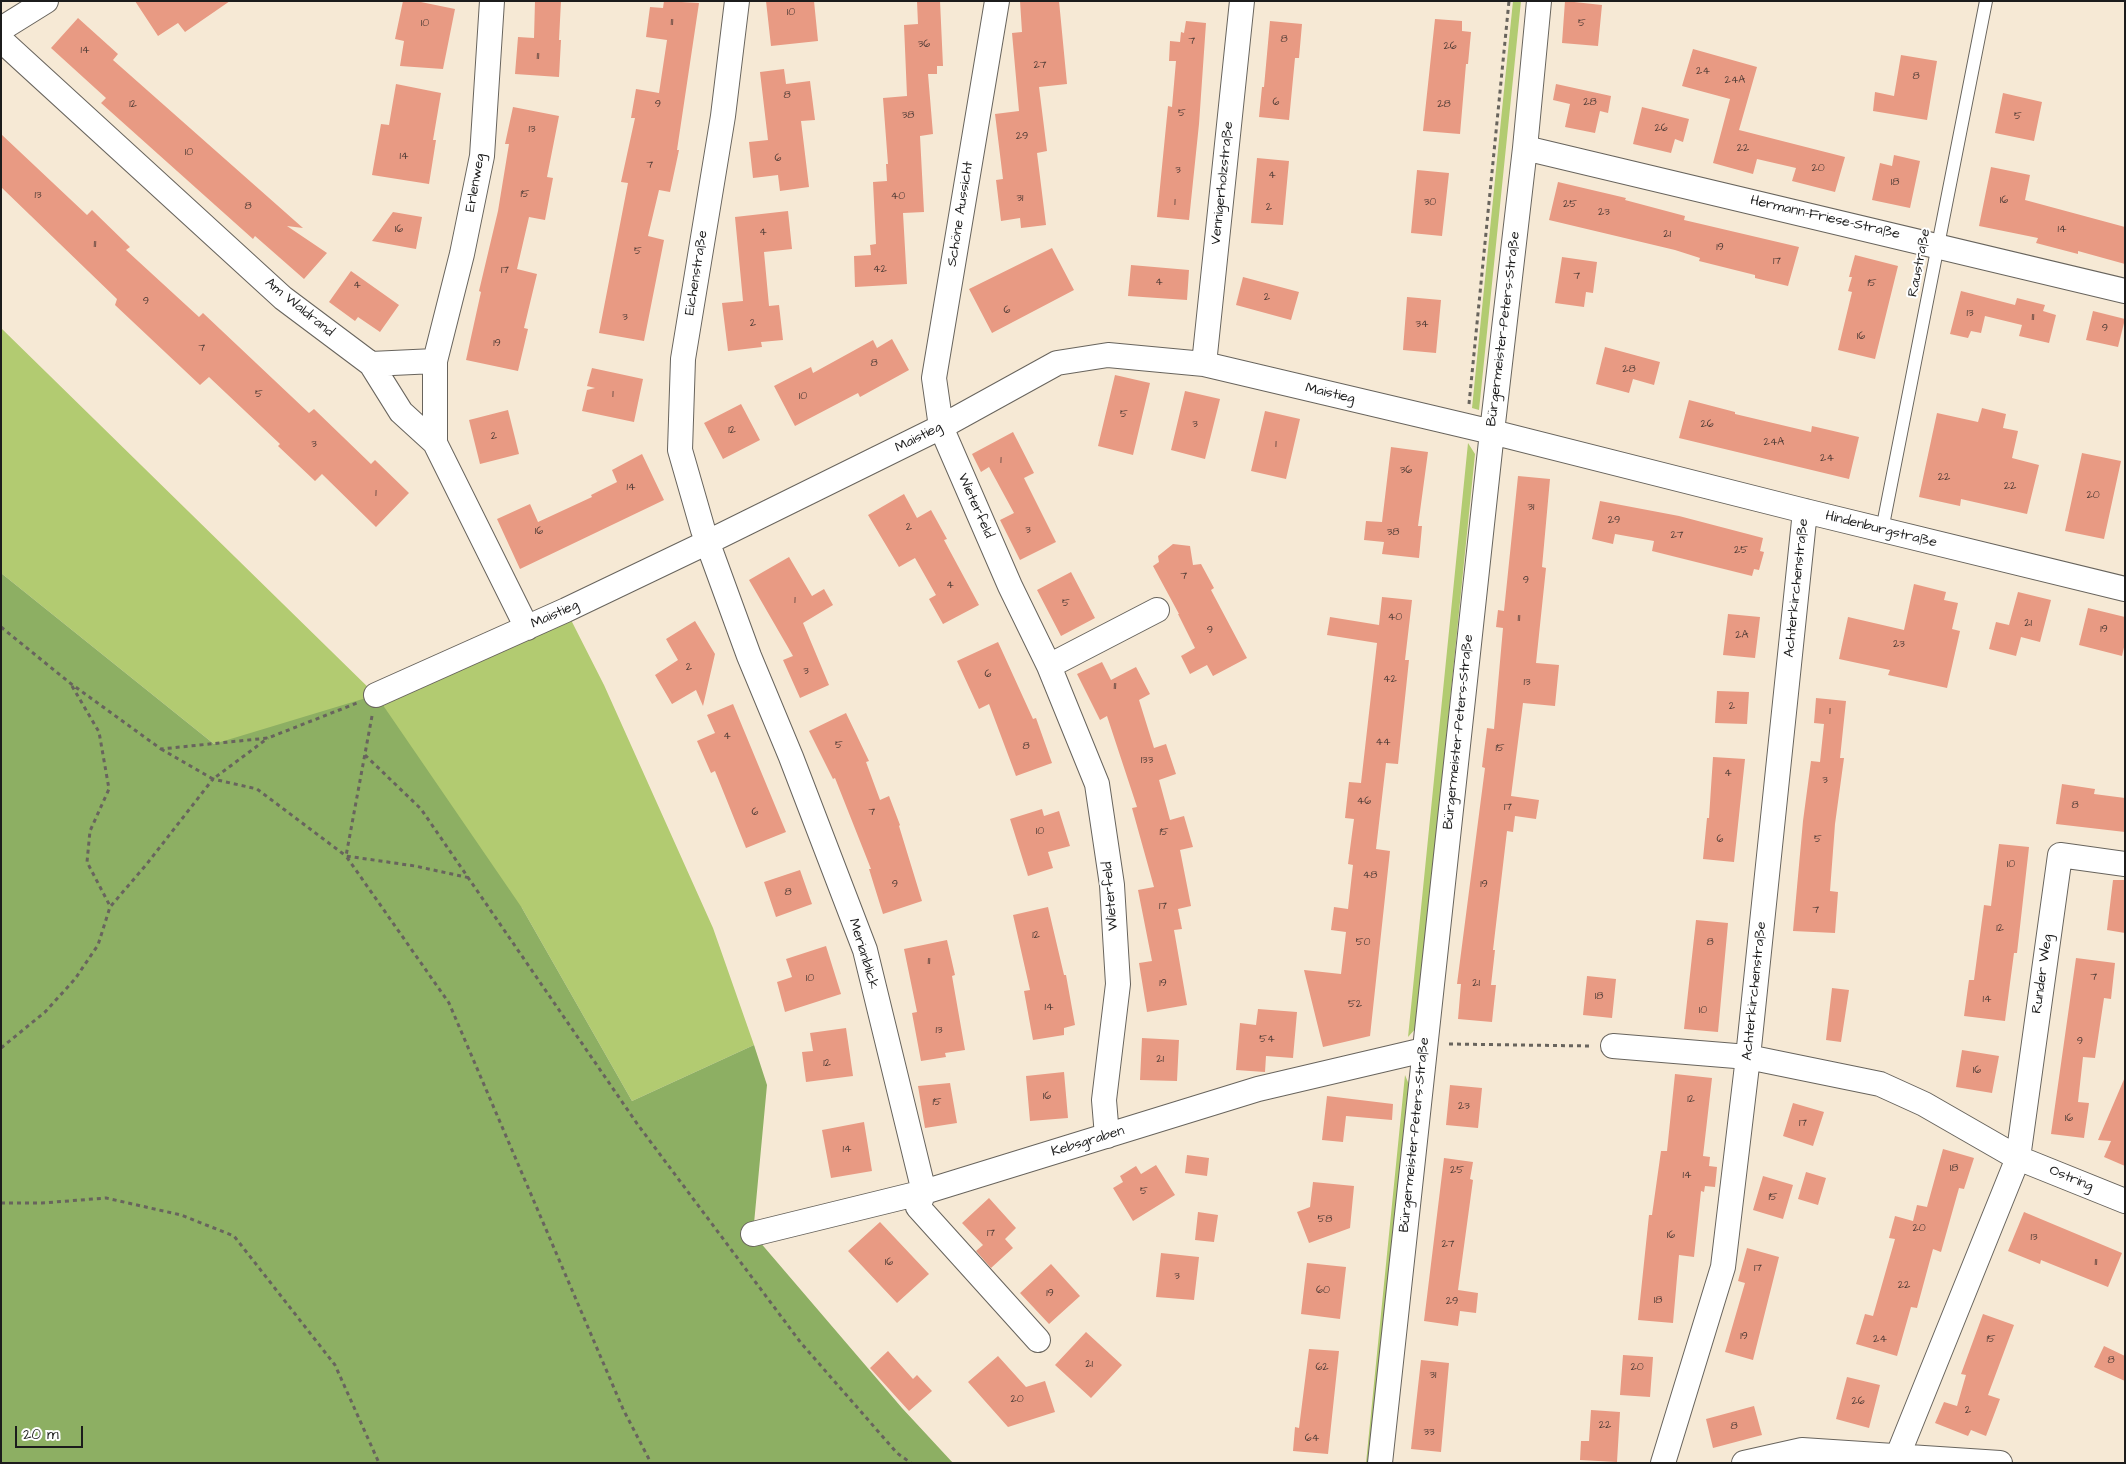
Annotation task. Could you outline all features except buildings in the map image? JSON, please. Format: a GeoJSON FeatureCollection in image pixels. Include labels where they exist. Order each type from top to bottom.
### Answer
{"type":"FeatureCollection","features":[{"type":"Feature","properties":{"kind":"street"},"geometry":{"type":"LineString","coordinates":[[1,29],[46,1]]}},
{"type":"Feature","properties":{"kind":"street","name":"Erlenweg"},"geometry":{"type":"LineString","coordinates":[[435,443],[435,361],[462,254],[482,156],[492,1]]}},
{"type":"Feature","properties":{"kind":"street","name":"Eichenstraße"},"geometry":{"type":"LineString","coordinates":[[708,542],[680,450],[683,359],[724,116],[737,1]]}},
{"type":"Feature","properties":{"kind":"street","name":"Schöne Aussicht"},"geometry":{"type":"LineString","coordinates":[[941,427],[934,378],[997,1]]}},
{"type":"Feature","properties":{"kind":"street","name":"Vennigerholzstraße"},"geometry":{"type":"LineString","coordinates":[[1204,364],[1242,1]]}},
{"type":"Feature","properties":{"kind":"street","name":"Bürgermeister-Peters-Straße"},"geometry":{"type":"LineString","coordinates":[[1380,1463],[1492,432],[1525,148],[1539,1]]}},
{"type":"Feature","properties":{"kind":"street","name":"Am Waldrand"},"geometry":{"type":"LineString","coordinates":[[1,40],[283,298],[371,364],[401,412],[435,443],[527,628]]}},
{"type":"Feature","properties":{"kind":"street","name":"Hermann-Friese-Straße"},"geometry":{"type":"LineString","coordinates":[[1525,148],[2125,291]]}},
{"type":"Feature","properties":{"kind":"street","name":"Maistieg"},"geometry":{"type":"LineString","coordinates":[[376,695],[527,628],[708,542],[941,427],[1057,363],[1108,355],[1204,364],[1492,432]]}},
{"type":"Feature","properties":{"kind":"street"},"geometry":{"type":"LineString","coordinates":[[371,364],[435,361]]}},
{"type":"Feature","properties":{"kind":"street","name":"Wieterfeld"},"geometry":{"type":"LineString","coordinates":[[941,427],[1010,586],[1049,666],[1097,784],[1112,885],[1118,984],[1104,1100],[1107,1136]]}},
{"type":"Feature","properties":{"kind":"street","name":"Hindenburgstraße"},"geometry":{"type":"LineString","coordinates":[[1492,432],[1804,511],[2125,589]]}},
{"type":"Feature","properties":{"kind":"street","name":"Achterkirchenstraße"},"geometry":{"type":"LineString","coordinates":[[1663,1463],[1723,1267],[1748,1057],[1804,511]]}},
{"type":"Feature","properties":{"kind":"street","name":"Merianblick"},"geometry":{"type":"LineString","coordinates":[[708,542],[749,656],[865,950],[924,1192],[918,1207],[1038,1340]]}},
{"type":"Feature","properties":{"kind":"street"},"geometry":{"type":"LineString","coordinates":[[1049,666],[1158,610]]}},
{"type":"Feature","properties":{"kind":"street","name":"Runder Weg"},"geometry":{"type":"LineString","coordinates":[[2018,1158],[2060,855],[2125,864]]}},
{"type":"Feature","properties":{"kind":"street","name":"Ostring"},"geometry":{"type":"LineString","coordinates":[[1613,1046],[1748,1057],[1880,1084],[1924,1104],[2018,1158],[2125,1200]]}},
{"type":"Feature","properties":{"kind":"street","name":"Kebsgraben"},"geometry":{"type":"LineString","coordinates":[[753,1234],[924,1192],[1258,1089],[1424,1050]]}},
{"type":"Feature","properties":{"kind":"street"},"geometry":{"type":"LineString","coordinates":[[1897,1459],[2018,1158]]}},
{"type":"Feature","properties":{"kind":"street"},"geometry":{"type":"LineString","coordinates":[[1744,1463],[1802,1450],[1897,1459],[2000,1463]]}},
{"type":"Feature","properties":{"kind":"lane","name":"Raustraße"},"geometry":{"type":"LineString","coordinates":[[1882,530],[1986,1]]}},
{"type":"Feature","properties":{"kind":"path"},"geometry":{"type":"LineString","coordinates":[[1,627],[70,684],[161,750],[213,779],[257,789],[346,856],[449,1003],[623,1409],[651,1463]]}},
{"type":"Feature","properties":{"kind":"path"},"geometry":{"type":"LineString","coordinates":[[70,684],[100,732],[109,789],[90,831],[87,862],[110,906]]}},
{"type":"Feature","properties":{"kind":"path"},"geometry":{"type":"LineString","coordinates":[[1,1048],[45,1012],[76,978],[98,945],[110,906],[146,865],[213,779],[268,738],[376,695]]}},
{"type":"Feature","properties":{"kind":"path"},"geometry":{"type":"LineString","coordinates":[[346,856],[376,695]]}},
{"type":"Feature","properties":{"kind":"path"},"geometry":{"type":"LineString","coordinates":[[161,750],[268,738]]}},
{"type":"Feature","properties":{"kind":"path"},"geometry":{"type":"LineString","coordinates":[[365,755],[421,808],[638,1124],[801,1342],[897,1453],[911,1463]]}},
{"type":"Feature","properties":{"kind":"path"},"geometry":{"type":"LineString","coordinates":[[346,856],[415,866],[470,878]]}},
{"type":"Feature","properties":{"kind":"path"},"geometry":{"type":"LineString","coordinates":[[1424,1050],[1449,1044],[1613,1046]]}},
{"type":"Feature","properties":{"kind":"path"},"geometry":{"type":"LineString","coordinates":[[1,1203],[106,1198],[181,1215],[234,1236],[335,1365],[379,1463]]}},
{"type":"Feature","properties":{"kind":"green space"},"geometry":{"type":"Polygon","coordinates":[[[1513,1],[1521,1],[1479,410],[1472,408],[1513,1]]]}},
{"type":"Feature","properties":{"kind":"green space"},"geometry":{"type":"Polygon","coordinates":[[[1,328],[376,695],[570,618],[604,685],[713,928],[754,1045],[632,1101],[522,908],[268,738],[214,744],[1,573],[1,328]]]}},
{"type":"Feature","properties":{"kind":"green space"},"geometry":{"type":"Polygon","coordinates":[[[1468,443],[1475,454],[1417,1027],[1408,1037],[1468,443]]]}},
{"type":"Feature","properties":{"kind":"green space"},"geometry":{"type":"Polygon","coordinates":[[[1,573],[214,744],[376,695],[522,908],[632,1101],[754,1045],[767,1085],[753,1234],[902,1408],[953,1463],[1,1463],[1,573]]]}},
{"type":"Feature","properties":{"kind":"green space"},"geometry":{"type":"Polygon","coordinates":[[[1405,1075],[1410,1087],[1372,1463],[1366,1463],[1405,1075]]]}}]}
